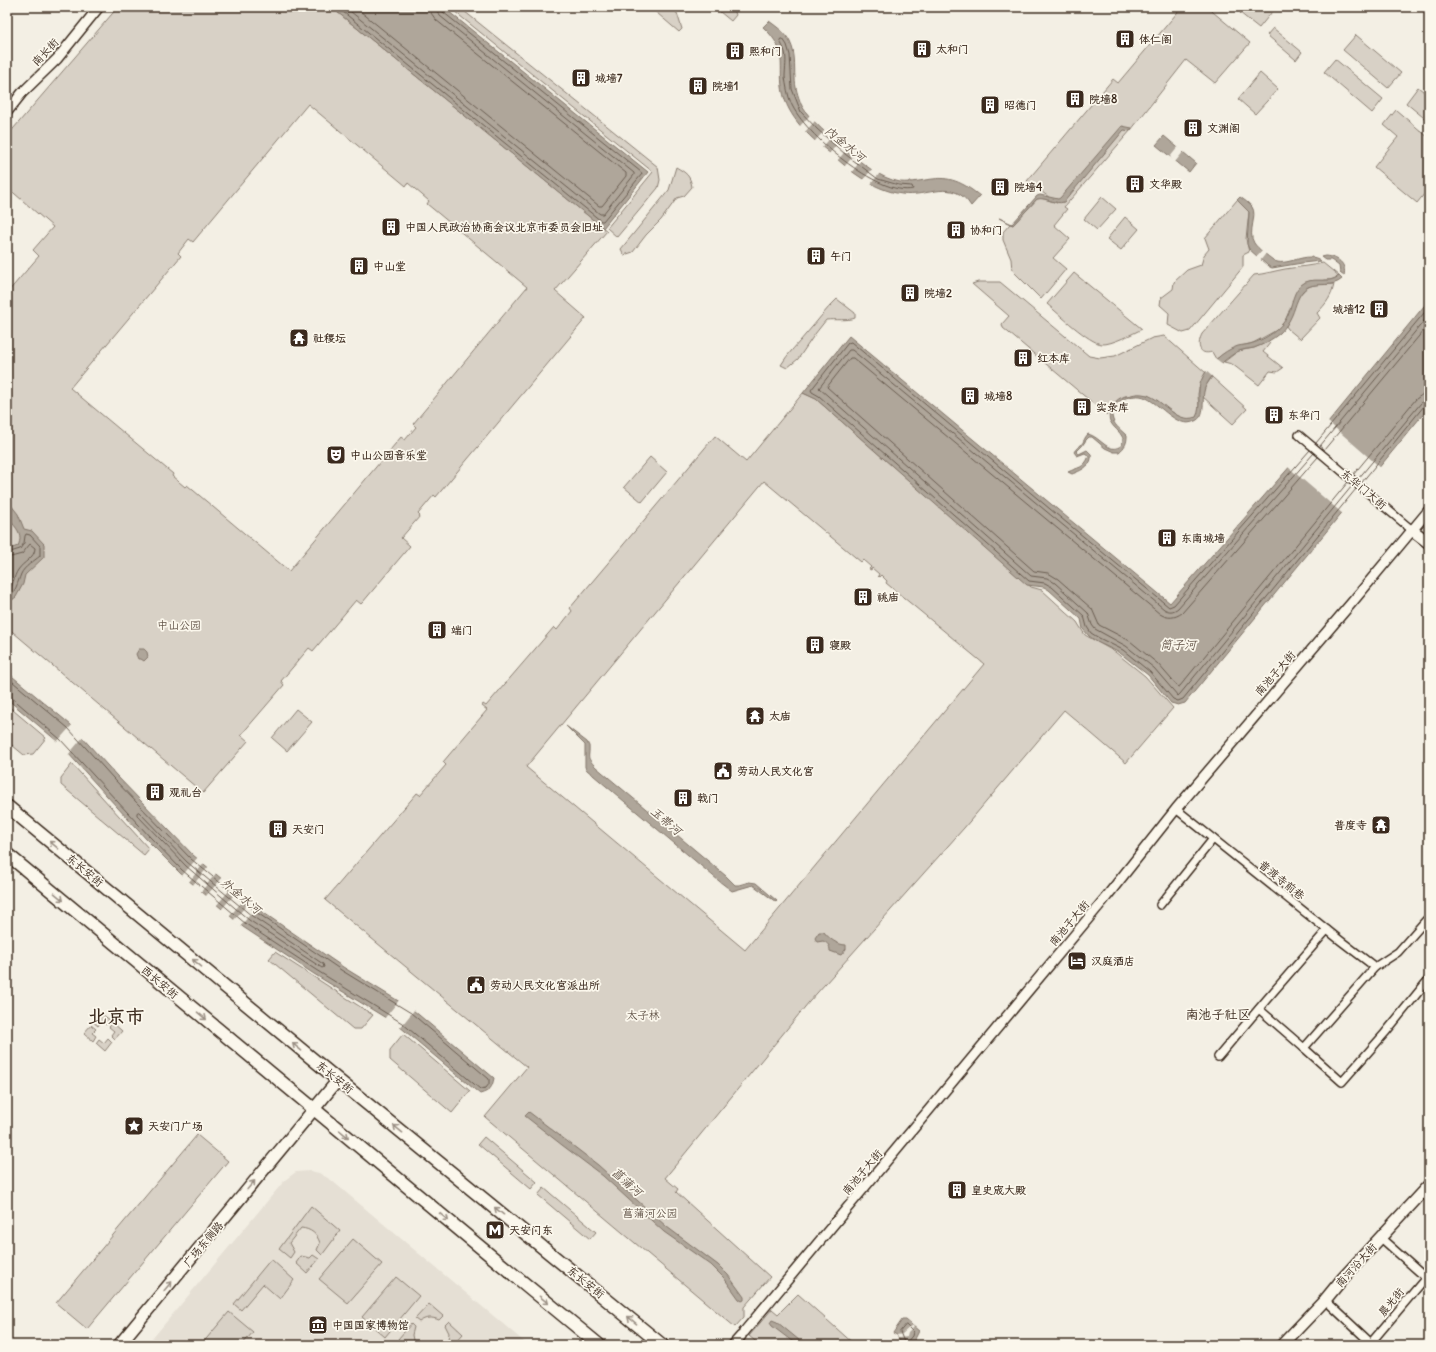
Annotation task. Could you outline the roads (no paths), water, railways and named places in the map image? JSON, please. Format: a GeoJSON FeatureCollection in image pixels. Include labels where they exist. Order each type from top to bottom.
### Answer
{"type":"FeatureCollection","features":[{"type":"Feature","properties":{"kind":"highway","name":"东长安街"},"geometry":{"type":"LineString","coordinates":[[8,807],[662,1345]]}},
{"type":"Feature","properties":{"kind":"highway","name":"西长安街"},"geometry":{"type":"LineString","coordinates":[[7,854],[314,1109]]}},
{"type":"Feature","properties":{"kind":"highway"},"geometry":{"type":"LineString","coordinates":[[314,1109],[599,1345]]}},
{"type":"Feature","properties":{"kind":"main road","name":"东华门大街"},"geometry":{"type":"LineString","coordinates":[[1412,530],[1429,543]]}},
{"type":"Feature","properties":{"kind":"main road","name":"广场东侧路"},"geometry":{"type":"LineString","coordinates":[[119,1345],[338,1080]]}},
{"type":"Feature","properties":{"kind":"main road","name":"南河沿大街"},"geometry":{"type":"LineString","coordinates":[[1282,1345],[1325,1300],[1343,1278],[1429,1185]]}},
{"type":"Feature","properties":{"kind":"street","name":"南长街"},"geometry":{"type":"LineString","coordinates":[[7,112],[22,93],[57,59],[99,7]]}},
{"type":"Feature","properties":{"kind":"street","name":"东华门大街"},"geometry":{"type":"LineString","coordinates":[[1299,435],[1412,530]]}},
{"type":"Feature","properties":{"kind":"street","name":"南池子大街"},"geometry":{"type":"LineString","coordinates":[[733,1345],[1102,902],[1176,809],[1429,510]]}},
{"type":"Feature","properties":{"kind":"street","name":"普渡寺前巷"},"geometry":{"type":"LineString","coordinates":[[1176,809],[1375,967]]}},
{"type":"Feature","properties":{"kind":"street"},"geometry":{"type":"LineString","coordinates":[[1160,905],[1212,839]]}},
{"type":"Feature","properties":{"kind":"street"},"geometry":{"type":"LineString","coordinates":[[1304,1048],[1375,967],[1398,952],[1426,920],[1429,920]]}},
{"type":"Feature","properties":{"kind":"street"},"geometry":{"type":"LineString","coordinates":[[1218,1057],[1327,930]]}},
{"type":"Feature","properties":{"kind":"street"},"geometry":{"type":"LineString","coordinates":[[1259,1009],[1342,1082],[1385,1033],[1429,979]]}},
{"type":"Feature","properties":{"kind":"street"},"geometry":{"type":"LineString","coordinates":[[1381,1238],[1427,1276]]}},
{"type":"Feature","properties":{"kind":"street","name":"晨光街"},"geometry":{"type":"LineString","coordinates":[[1370,1344],[1427,1276]]}},
{"type":"Feature","properties":{"kind":"street"},"geometry":{"type":"LineString","coordinates":[[1325,1300],[1370,1344]]}},
{"type":"Feature","properties":{"kind":"water"},"geometry":{"type":"Polygon","coordinates":[[[331,7],[443,7],[648,172],[603,228],[331,7]]]}},
{"type":"Feature","properties":{"kind":"water"},"geometry":{"type":"Polygon","coordinates":[[[769,21],[784,33],[792,46],[796,88],[804,110],[821,128],[858,160],[878,174],[892,180],[900,182],[913,182],[940,178],[953,180],[964,185],[980,196],[971,206],[964,197],[956,192],[939,191],[911,194],[896,193],[870,183],[845,166],[806,132],[789,109],[782,89],[780,54],[772,36],[763,27],[769,21]]]}},
{"type":"Feature","properties":{"kind":"water"},"geometry":{"type":"Polygon","coordinates":[[[1122,126],[1132,128],[1130,131],[1123,131],[1064,202],[1057,203],[1044,199],[1037,199],[1013,225],[999,218],[1012,224],[1037,196],[1040,195],[1058,199],[1060,198],[1122,126]]]}},
{"type":"Feature","properties":{"kind":"water"},"geometry":{"type":"Polygon","coordinates":[[[1164,136],[1196,163],[1189,172],[1156,145],[1164,136]]]}},
{"type":"Feature","properties":{"kind":"water"},"geometry":{"type":"Polygon","coordinates":[[[1240,197],[1254,210],[1252,239],[1260,250],[1278,262],[1310,257],[1321,261],[1272,268],[1268,266],[1249,249],[1247,244],[1249,212],[1237,200],[1240,197]]]}},
{"type":"Feature","properties":{"kind":"water"},"geometry":{"type":"Polygon","coordinates":[[[1325,256],[1337,259],[1342,264],[1345,271],[1344,276],[1340,273],[1339,266],[1331,260],[1325,260],[1321,257],[1325,256]]]}},
{"type":"Feature","properties":{"kind":"water"},"geometry":{"type":"Polygon","coordinates":[[[1339,276],[1342,279],[1338,282],[1312,286],[1305,289],[1302,292],[1284,329],[1268,342],[1254,348],[1237,352],[1224,361],[1213,374],[1205,388],[1202,411],[1199,419],[1188,423],[1181,422],[1153,402],[1140,396],[1129,397],[1119,401],[1115,405],[1112,414],[1115,424],[1127,436],[1124,447],[1119,452],[1114,452],[1105,448],[1092,437],[1089,437],[1076,452],[1079,454],[1087,450],[1091,454],[1090,462],[1079,471],[1072,474],[1068,472],[1080,467],[1087,460],[1089,456],[1085,453],[1077,456],[1074,452],[1082,444],[1088,434],[1109,447],[1117,448],[1122,445],[1123,438],[1111,423],[1109,417],[1114,404],[1122,397],[1142,394],[1156,400],[1181,417],[1196,417],[1199,408],[1199,390],[1201,381],[1207,370],[1221,355],[1232,348],[1257,342],[1277,330],[1286,319],[1295,293],[1305,282],[1330,280],[1339,276]]]}},
{"type":"Feature","properties":{"kind":"water","name":"筒子河"},"geometry":{"type":"Polygon","coordinates":[[[1429,300],[1429,407],[1185,703],[1178,705],[1171,703],[1148,675],[1120,653],[1097,642],[1089,636],[1083,629],[1081,619],[1049,590],[1044,587],[1027,585],[816,399],[803,393],[849,336],[1170,603],[1328,423],[1429,300]]]}},
{"type":"Feature","properties":{"kind":"water"},"geometry":{"type":"Polygon","coordinates":[[[7,500],[18,514],[24,529],[32,531],[44,544],[44,557],[25,575],[23,584],[16,597],[7,604],[7,550],[18,546],[20,537],[18,530],[7,517],[7,500]]]}},
{"type":"Feature","properties":{"kind":"water"},"geometry":{"type":"Polygon","coordinates":[[[139,649],[144,649],[147,652],[148,657],[144,661],[138,659],[136,654],[139,649]]]}},
{"type":"Feature","properties":{"kind":"water","name":"外金水河"},"geometry":{"type":"Polygon","coordinates":[[[7,672],[71,725],[116,775],[193,855],[258,909],[343,967],[413,1010],[494,1078],[490,1089],[480,1094],[399,1026],[314,974],[243,927],[180,873],[147,840],[57,741],[7,699],[7,672]]]}},
{"type":"Feature","properties":{"kind":"water"},"geometry":{"type":"Polygon","coordinates":[[[566,726],[587,742],[589,746],[589,759],[596,767],[735,885],[749,882],[756,883],[777,901],[776,902],[753,885],[732,891],[719,881],[587,770],[585,767],[585,745],[566,726]]]}},
{"type":"Feature","properties":{"kind":"water"},"geometry":{"type":"Polygon","coordinates":[[[819,932],[824,932],[834,941],[846,945],[846,949],[841,955],[830,951],[829,946],[826,943],[823,941],[817,942],[815,938],[819,932]]]}},
{"type":"Feature","properties":{"kind":"water"},"geometry":{"type":"Polygon","coordinates":[[[529,1112],[598,1165],[667,1227],[718,1265],[728,1275],[744,1297],[744,1300],[742,1301],[739,1299],[724,1278],[711,1265],[664,1232],[603,1176],[525,1116],[529,1112]]]}},
{"type":"Feature","properties":{"kind":"water"},"geometry":{"type":"Polygon","coordinates":[[[772,1320],[777,1322],[805,1345],[797,1345],[772,1326],[770,1323],[772,1320]]]}},
{"type":"Feature","properties":{"kind":"water"},"geometry":{"type":"Polygon","coordinates":[[[902,1320],[906,1320],[919,1331],[911,1345],[901,1345],[897,1335],[893,1333],[902,1320]]]}},
{"type":"Feature","properties":{"kind":"place","name":"体仁阁"},"geometry":{"type":"Point","coordinates":[1125,39]}},
{"type":"Feature","properties":{"kind":"place","name":"太和门"},"geometry":{"type":"Point","coordinates":[922,49]}},
{"type":"Feature","properties":{"kind":"place","name":"熙和门"},"geometry":{"type":"Point","coordinates":[735,51]}},
{"type":"Feature","properties":{"kind":"place","name":"城墙7"},"geometry":{"type":"Point","coordinates":[581,78]}},
{"type":"Feature","properties":{"kind":"place","name":"院墙1"},"geometry":{"type":"Point","coordinates":[698,86]}},
{"type":"Feature","properties":{"kind":"place","name":"院墙8"},"geometry":{"type":"Point","coordinates":[1075,99]}},
{"type":"Feature","properties":{"kind":"place","name":"昭德门"},"geometry":{"type":"Point","coordinates":[990,105]}},
{"type":"Feature","properties":{"kind":"place","name":"文渊阁"},"geometry":{"type":"Point","coordinates":[1193,128]}},
{"type":"Feature","properties":{"kind":"place","name":"文华殿"},"geometry":{"type":"Point","coordinates":[1135,184]}},
{"type":"Feature","properties":{"kind":"place","name":"院墙4"},"geometry":{"type":"Point","coordinates":[1000,187]}},
{"type":"Feature","properties":{"kind":"place","name":"中国人民政治协商会议北京市委员会旧址"},"geometry":{"type":"Point","coordinates":[391,227]}},
{"type":"Feature","properties":{"kind":"place","name":"协和门"},"geometry":{"type":"Point","coordinates":[956,230]}},
{"type":"Feature","properties":{"kind":"place","name":"午门"},"geometry":{"type":"Point","coordinates":[816,256]}},
{"type":"Feature","properties":{"kind":"place","name":"中山堂"},"geometry":{"type":"Point","coordinates":[359,266]}},
{"type":"Feature","properties":{"kind":"place","name":"院墙2"},"geometry":{"type":"Point","coordinates":[910,293]}},
{"type":"Feature","properties":{"kind":"place","name":"城墙12"},"geometry":{"type":"Point","coordinates":[1379,309]}},
{"type":"Feature","properties":{"kind":"place","name":"社稷坛"},"geometry":{"type":"Point","coordinates":[299,338]}},
{"type":"Feature","properties":{"kind":"place","name":"红本库"},"geometry":{"type":"Point","coordinates":[1023,358]}},
{"type":"Feature","properties":{"kind":"place","name":"城墙8"},"geometry":{"type":"Point","coordinates":[970,396]}},
{"type":"Feature","properties":{"kind":"place","name":"实录库"},"geometry":{"type":"Point","coordinates":[1082,407]}},
{"type":"Feature","properties":{"kind":"place","name":"东华门"},"geometry":{"type":"Point","coordinates":[1274,415]}},
{"type":"Feature","properties":{"kind":"place","name":"中山公园音乐堂"},"geometry":{"type":"Point","coordinates":[336,455]}},
{"type":"Feature","properties":{"kind":"place","name":"东南城墙"},"geometry":{"type":"Point","coordinates":[1167,538]}},
{"type":"Feature","properties":{"kind":"place","name":"祧庙"},"geometry":{"type":"Point","coordinates":[863,597]}},
{"type":"Feature","properties":{"kind":"place","name":"端门"},"geometry":{"type":"Point","coordinates":[437,630]}},
{"type":"Feature","properties":{"kind":"place","name":"寝殿"},"geometry":{"type":"Point","coordinates":[815,645]}},
{"type":"Feature","properties":{"kind":"place","name":"太庙"},"geometry":{"type":"Point","coordinates":[755,716]}},
{"type":"Feature","properties":{"kind":"place","name":"劳动人民文化宫"},"geometry":{"type":"Point","coordinates":[723,771]}},
{"type":"Feature","properties":{"kind":"place","name":"观礼台"},"geometry":{"type":"Point","coordinates":[155,792]}},
{"type":"Feature","properties":{"kind":"place","name":"戟门"},"geometry":{"type":"Point","coordinates":[683,798]}},
{"type":"Feature","properties":{"kind":"place","name":"普度寺"},"geometry":{"type":"Point","coordinates":[1381,825]}},
{"type":"Feature","properties":{"kind":"place","name":"天安门"},"geometry":{"type":"Point","coordinates":[278,829]}},
{"type":"Feature","properties":{"kind":"place","name":"汉庭酒店"},"geometry":{"type":"Point","coordinates":[1077,961]}},
{"type":"Feature","properties":{"kind":"place","name":"劳动人民文化宫派出所"},"geometry":{"type":"Point","coordinates":[476,985]}},
{"type":"Feature","properties":{"kind":"place","name":"天安门广场"},"geometry":{"type":"Point","coordinates":[134,1126]}},
{"type":"Feature","properties":{"kind":"place","name":"皇史宬大殿"},"geometry":{"type":"Point","coordinates":[957,1190]}},
{"type":"Feature","properties":{"kind":"place","name":"天安门东"},"geometry":{"type":"Point","coordinates":[495,1230]}},
{"type":"Feature","properties":{"kind":"place","name":"中国国家博物馆"},"geometry":{"type":"Point","coordinates":[318,1325]}},
{"type":"Feature","properties":{"kind":"district","name":"南池子社区"},"geometry":{"type":"Point","coordinates":[1218,1014]}},
{"type":"Feature","properties":{"kind":"district","name":"北京市"},"geometry":{"type":"Point","coordinates":[116,1016]}},
{"type":"Feature","properties":{"kind":"water label","name":"内金水河"},"geometry":{"type":"Point","coordinates":[845,144]}},
{"type":"Feature","properties":{"kind":"water label","name":"玉带河"},"geometry":{"type":"Point","coordinates":[666,821]}},
{"type":"Feature","properties":{"kind":"water label","name":"菖蒲河"},"geometry":{"type":"Point","coordinates":[627,1182]}},
{"type":"Feature","properties":{"kind":"park label","name":"中山公园"},"geometry":{"type":"Point","coordinates":[179,625]}},
{"type":"Feature","properties":{"kind":"park label","name":"太子林"},"geometry":{"type":"Point","coordinates":[643,1015]}},
{"type":"Feature","properties":{"kind":"park label","name":"菖蒲河公园"},"geometry":{"type":"Point","coordinates":[650,1213]}}]}
